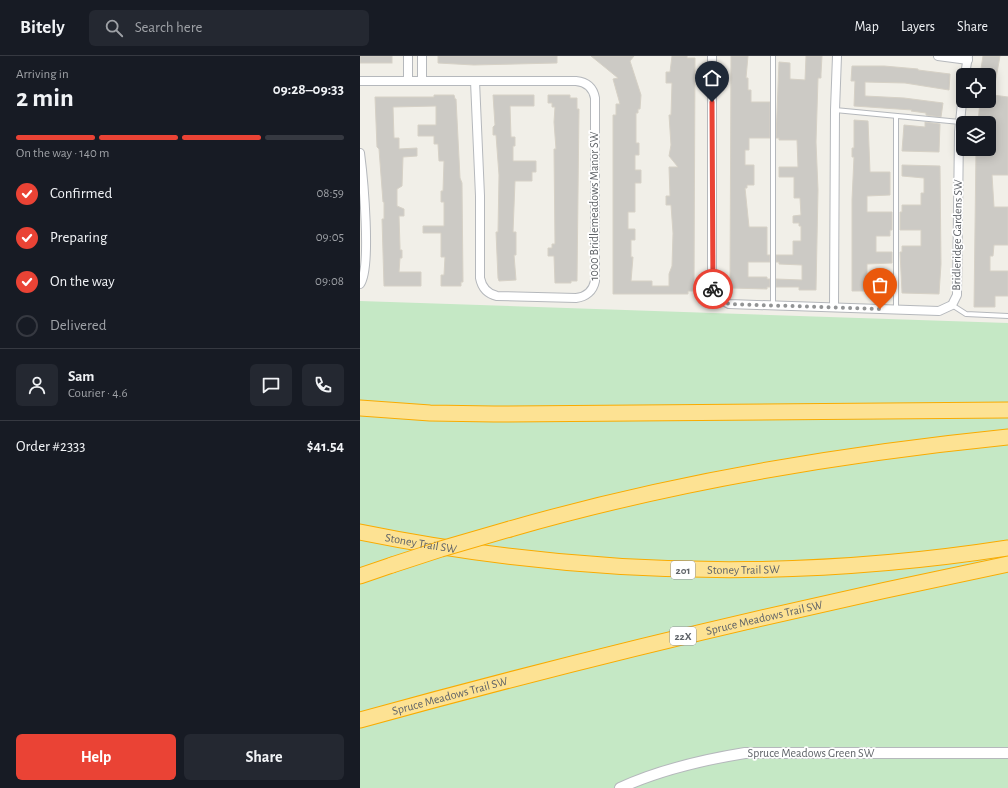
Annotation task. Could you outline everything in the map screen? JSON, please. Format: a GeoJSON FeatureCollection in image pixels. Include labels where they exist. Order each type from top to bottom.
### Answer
{"type":"FeatureCollection","features":[{"type":"Feature","properties":{"kind":"highway"},"geometry":{"type":"LineString","coordinates":[[360,408],[430,413],[494,414],[1008,410]]}},
{"type":"Feature","properties":{"kind":"highway"},"geometry":{"type":"LineString","coordinates":[[360,576],[441,549],[638,495],[763,470],[901,449],[1008,437]]}},
{"type":"Feature","properties":{"kind":"highway","name":"Stoney Trail SW"},"geometry":{"type":"LineString","coordinates":[[360,532],[462,550],[552,562],[617,567],[720,571],[790,570],[893,564],[1008,548]]}},
{"type":"Feature","properties":{"kind":"highway","name":"Spruce Meadows Trail SW"},"geometry":{"type":"LineString","coordinates":[[360,720],[660,642],[867,594],[1008,564]]}},
{"type":"Feature","properties":{"kind":"street"},"geometry":{"type":"LineString","coordinates":[[408,56],[415,81]]}},
{"type":"Feature","properties":{"kind":"street"},"geometry":{"type":"LineString","coordinates":[[415,81],[422,56]]}},
{"type":"Feature","properties":{"kind":"street","name":"Bridleridge Gardens SW"},"geometry":{"type":"LineString","coordinates":[[712,56],[712,286],[718,298],[729,304],[939,311],[952,305],[957,295],[959,156]]}},
{"type":"Feature","properties":{"kind":"street"},"geometry":{"type":"LineString","coordinates":[[834,307],[835,110],[837,56]]}},
{"type":"Feature","properties":{"kind":"street"},"geometry":{"type":"LineString","coordinates":[[938,56],[968,58],[966,68]]}},
{"type":"Feature","properties":{"kind":"street","name":"1000 Bridlemeadows Manor SW"},"geometry":{"type":"LineString","coordinates":[[360,81],[475,81],[576,81],[584,82],[593,90],[595,98],[595,281],[591,290],[584,297],[498,296],[488,292],[482,285],[480,278],[480,202],[475,81]]}},
{"type":"Feature","properties":{"kind":"street"},"geometry":{"type":"LineString","coordinates":[[360,153],[365,208],[365,272],[360,284]]}},
{"type":"Feature","properties":{"kind":"street","name":"Spruce Meadows Green SW"},"geometry":{"type":"LineString","coordinates":[[620,788],[659,773],[711,758],[745,754],[1008,753]]}},
{"type":"Feature","properties":{"kind":"lane"},"geometry":{"type":"LineString","coordinates":[[773,56],[773,305]]}},
{"type":"Feature","properties":{"kind":"lane"},"geometry":{"type":"LineString","coordinates":[[835,110],[956,122]]}},
{"type":"Feature","properties":{"kind":"lane"},"geometry":{"type":"LineString","coordinates":[[896,116],[896,309]]}},
{"type":"Feature","properties":{"kind":"lane"},"geometry":{"type":"LineString","coordinates":[[952,305],[966,314],[1008,316]]}},
{"type":"Feature","properties":{"kind":"green space"},"geometry":{"type":"Polygon","coordinates":[[[360,301],[1008,323],[1008,788],[360,788],[360,301]]]}},
{"type":"Feature","properties":{"kind":"building"},"geometry":{"type":"Polygon","coordinates":[[[360,56],[392,56],[392,63],[360,63],[360,56]]]}},
{"type":"Feature","properties":{"kind":"building"},"geometry":{"type":"Polygon","coordinates":[[[438,56],[557,56],[557,63],[474,65],[438,63],[438,56]]]}},
{"type":"Feature","properties":{"kind":"building"},"geometry":{"type":"Polygon","coordinates":[[[591,56],[634,56],[630,61],[641,95],[640,109],[638,109],[638,113],[636,113],[636,143],[639,143],[639,155],[635,155],[635,170],[641,170],[641,183],[635,183],[635,212],[628,212],[628,229],[635,229],[635,240],[631,240],[631,257],[633,257],[631,281],[652,281],[652,286],[669,286],[669,274],[672,266],[673,233],[671,205],[666,205],[666,196],[670,196],[669,167],[678,167],[669,156],[671,145],[669,115],[671,115],[672,83],[666,83],[666,72],[670,72],[672,56],[687,56],[687,58],[695,58],[694,291],[688,291],[688,294],[613,294],[613,115],[616,115],[616,104],[620,104],[613,79],[618,78],[591,56]]]}},
{"type":"Feature","properties":{"kind":"building"},"geometry":{"type":"Polygon","coordinates":[[[731,56],[748,56],[746,78],[748,78],[748,90],[751,90],[751,102],[770,102],[770,138],[749,138],[749,150],[745,150],[745,165],[754,165],[754,185],[747,185],[747,188],[745,188],[749,227],[767,227],[767,255],[770,255],[770,262],[748,262],[748,277],[767,277],[767,279],[770,279],[770,287],[767,287],[767,289],[730,288],[731,56]]]}},
{"type":"Feature","properties":{"kind":"building"},"geometry":{"type":"Polygon","coordinates":[[[806,56],[822,56],[821,78],[818,78],[816,142],[818,190],[816,290],[799,290],[799,287],[776,287],[776,279],[802,280],[802,265],[779,264],[779,262],[776,262],[776,255],[793,255],[793,241],[801,241],[801,226],[799,226],[799,223],[793,223],[793,216],[801,215],[800,198],[794,198],[794,177],[779,177],[779,167],[798,167],[797,140],[779,140],[779,138],[776,138],[779,62],[790,63],[790,79],[805,80],[806,56]]]}},
{"type":"Feature","properties":{"kind":"building"},"geometry":{"type":"Polygon","coordinates":[[[983,56],[1000,56],[996,78],[996,68],[981,68],[983,56]]]}},
{"type":"Feature","properties":{"kind":"building"},"geometry":{"type":"Polygon","coordinates":[[[852,66],[884,66],[950,74],[949,90],[905,83],[865,82],[865,96],[904,98],[943,103],[941,117],[926,115],[926,113],[911,111],[912,110],[854,106],[855,81],[851,81],[852,66]]]}},
{"type":"Feature","properties":{"kind":"building"},"geometry":{"type":"Polygon","coordinates":[[[434,95],[454,95],[456,99],[460,178],[462,183],[463,282],[461,282],[461,286],[441,286],[441,275],[444,275],[445,257],[441,257],[441,233],[423,233],[423,226],[444,226],[444,202],[441,202],[441,191],[443,191],[444,161],[439,161],[438,144],[434,144],[434,136],[418,136],[418,125],[436,125],[436,106],[393,107],[394,138],[399,138],[399,149],[417,148],[417,156],[403,157],[402,186],[397,189],[397,206],[404,209],[404,216],[399,216],[400,250],[402,250],[402,258],[400,258],[399,272],[421,272],[421,286],[384,286],[382,219],[384,219],[384,202],[379,149],[377,147],[375,97],[434,97],[434,95]]]}},
{"type":"Feature","properties":{"kind":"building"},"geometry":{"type":"Polygon","coordinates":[[[493,95],[534,95],[534,106],[510,106],[511,137],[515,137],[515,146],[513,146],[513,161],[536,161],[536,172],[532,172],[532,181],[515,181],[513,232],[516,232],[516,255],[514,255],[516,280],[499,281],[498,278],[496,232],[498,232],[499,175],[496,135],[493,135],[493,127],[495,125],[493,95]]]}},
{"type":"Feature","properties":{"kind":"building"},"geometry":{"type":"Polygon","coordinates":[[[548,95],[570,95],[570,98],[577,98],[577,109],[579,109],[577,281],[571,281],[571,283],[555,283],[554,256],[548,256],[548,248],[552,248],[552,244],[555,244],[554,149],[556,149],[554,122],[555,107],[552,107],[552,103],[548,103],[548,95]]]}},
{"type":"Feature","properties":{"kind":"building"},"geometry":{"type":"Polygon","coordinates":[[[996,95],[1008,97],[1008,175],[992,175],[994,207],[1008,207],[1008,245],[994,245],[993,256],[990,256],[990,271],[1008,271],[1008,296],[995,296],[995,307],[974,307],[976,156],[996,156],[996,116],[979,116],[979,108],[996,108],[996,95]]]}},
{"type":"Feature","properties":{"kind":"building"},"geometry":{"type":"Polygon","coordinates":[[[854,120],[868,121],[870,172],[890,172],[890,195],[867,196],[867,212],[892,212],[892,230],[890,230],[890,236],[876,236],[876,252],[892,252],[892,263],[867,264],[867,281],[876,281],[876,288],[869,288],[869,291],[852,291],[852,200],[854,157],[852,157],[852,148],[854,148],[854,120]]]}},
{"type":"Feature","properties":{"kind":"building"},"geometry":{"type":"Polygon","coordinates":[[[925,122],[940,124],[939,152],[902,151],[904,125],[925,127],[925,122]]]}},
{"type":"Feature","properties":{"kind":"building"},"geometry":{"type":"Polygon","coordinates":[[[902,165],[940,166],[941,264],[939,294],[902,293],[900,252],[902,252],[902,246],[921,246],[921,230],[900,230],[900,212],[902,212],[902,205],[921,205],[921,193],[924,193],[924,178],[902,176],[902,165]]]}},
{"type":"Feature","properties":{"kind":"way so far"},"geometry":{"type":"LineString","coordinates":[[713,289],[718,298],[724,303],[729,304],[880,309]]}},
{"type":"Feature","properties":{"kind":"route"},"geometry":{"type":"LineString","coordinates":[[712,102],[713,289]]}}]}
